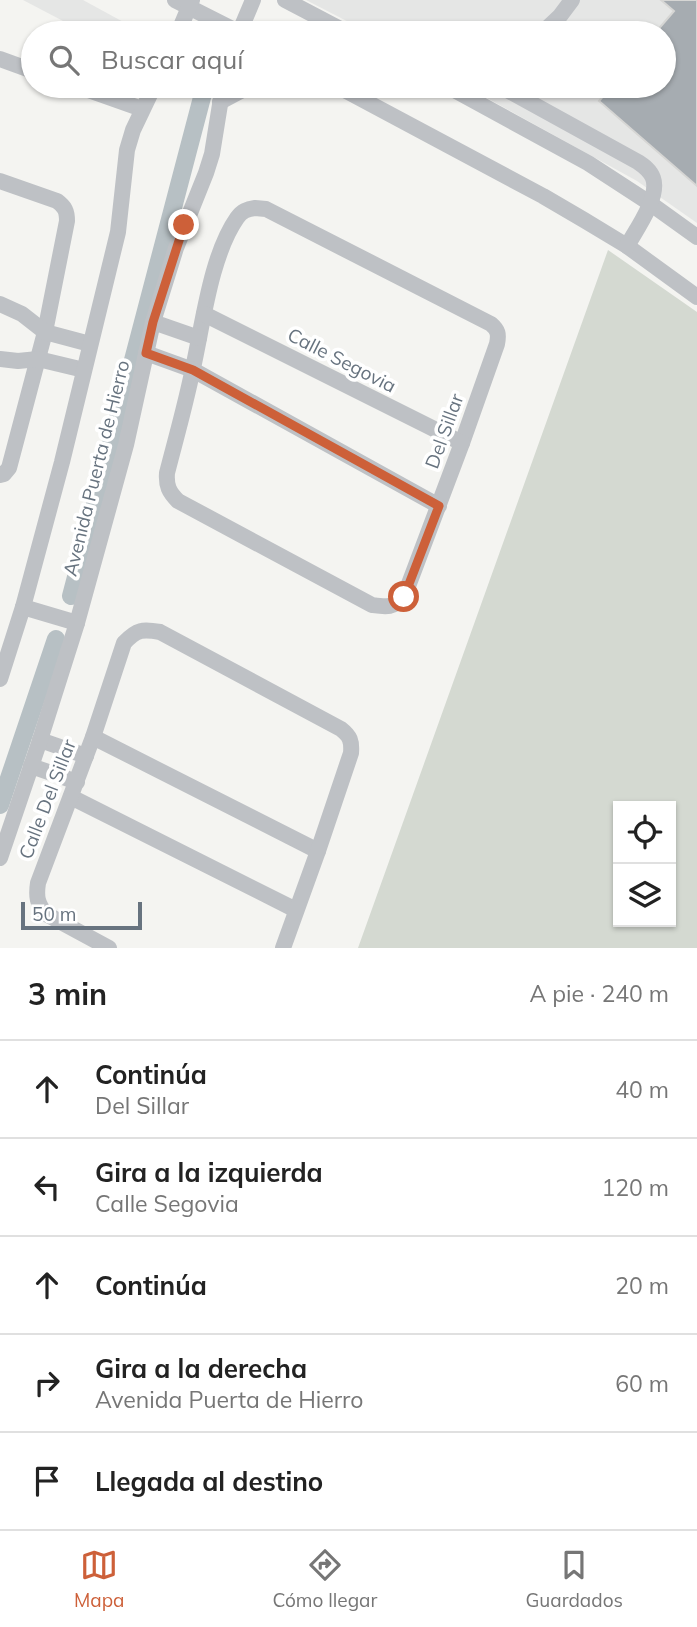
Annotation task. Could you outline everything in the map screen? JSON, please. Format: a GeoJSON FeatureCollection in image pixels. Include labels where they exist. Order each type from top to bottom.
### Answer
{"type":"FeatureCollection","features":[{"type":"Feature","properties":{"kind":"street"},"geometry":{"type":"LineString","coordinates":[[245,21],[254,0]]}},
{"type":"Feature","properties":{"kind":"street"},"geometry":{"type":"LineString","coordinates":[[285,0],[325,21]]}},
{"type":"Feature","properties":{"kind":"street"},"geometry":{"type":"LineString","coordinates":[[555,21],[572,0]]}},
{"type":"Feature","properties":{"kind":"street"},"geometry":{"type":"LineString","coordinates":[[181,21],[186,3],[218,21]]}},
{"type":"Feature","properties":{"kind":"street"},"geometry":{"type":"LineString","coordinates":[[0,59],[21,67]]}},
{"type":"Feature","properties":{"kind":"street"},"geometry":{"type":"LineString","coordinates":[[111,98],[142,109]]}},
{"type":"Feature","properties":{"kind":"street","name":"Avenida Puerta de Hierro"},"geometry":{"type":"LineString","coordinates":[[0,679],[23,607],[62,462],[118,232],[127,150],[148,98]]}},
{"type":"Feature","properties":{"kind":"street","name":"Avenida Puerta de Hierro"},"geometry":{"type":"LineString","coordinates":[[0,858],[77,623],[126,445],[153,322],[176,247],[212,154],[220,98]]}},
{"type":"Feature","properties":{"kind":"street"},"geometry":{"type":"LineString","coordinates":[[359,98],[543,197],[627,246],[697,297]]}},
{"type":"Feature","properties":{"kind":"street"},"geometry":{"type":"LineString","coordinates":[[469,98],[588,163],[697,237]]}},
{"type":"Feature","properties":{"kind":"street"},"geometry":{"type":"LineString","coordinates":[[525,98],[649,170],[655,181],[651,204],[627,246]]}},
{"type":"Feature","properties":{"kind":"street"},"geometry":{"type":"LineString","coordinates":[[0,181],[57,201],[64,206],[67,214],[42,345],[9,468],[0,475]]}},
{"type":"Feature","properties":{"kind":"street","name":"Del Sillar"},"geometry":{"type":"LineString","coordinates":[[193,370],[167,473],[166,484],[170,493],[178,501],[372,605],[395,605],[404,597],[497,344],[497,330],[491,324],[278,215],[266,209],[255,208],[246,209],[238,216],[221,248],[204,313]]}},
{"type":"Feature","properties":{"kind":"street"},"geometry":{"type":"LineString","coordinates":[[0,304],[22,313],[42,345],[84,370]]}},
{"type":"Feature","properties":{"kind":"street"},"geometry":{"type":"LineString","coordinates":[[193,370],[204,313]]}},
{"type":"Feature","properties":{"kind":"street","name":"Calle Segovia"},"geometry":{"type":"LineString","coordinates":[[204,313],[462,443]]}},
{"type":"Feature","properties":{"kind":"street"},"geometry":{"type":"LineString","coordinates":[[153,322],[199,338]]}},
{"type":"Feature","properties":{"kind":"street"},"geometry":{"type":"LineString","coordinates":[[0,359],[18,361],[42,345],[90,344]]}},
{"type":"Feature","properties":{"kind":"street"},"geometry":{"type":"LineString","coordinates":[[146,353],[193,370],[439,506]]}},
{"type":"Feature","properties":{"kind":"street"},"geometry":{"type":"LineString","coordinates":[[23,607],[77,623]]}},
{"type":"Feature","properties":{"kind":"street","name":"Calle Del Sillar"},"geometry":{"type":"LineString","coordinates":[[109,948],[46,914],[38,906],[36,896],[38,883],[93,737],[124,643],[133,632],[146,629],[160,632],[349,735],[351,753],[318,851]]}},
{"type":"Feature","properties":{"kind":"street"},"geometry":{"type":"LineString","coordinates":[[93,737],[318,851],[283,948]]}},
{"type":"Feature","properties":{"kind":"street"},"geometry":{"type":"LineString","coordinates":[[40,740],[86,756]]}},
{"type":"Feature","properties":{"kind":"street"},"geometry":{"type":"LineString","coordinates":[[31,766],[296,910]]}},
{"type":"Feature","properties":{"kind":"shaded area"},"geometry":{"type":"Polygon","coordinates":[[[23,0],[83,0],[122,21],[63,21],[23,0]]]}},
{"type":"Feature","properties":{"kind":"shaded area"},"geometry":{"type":"Polygon","coordinates":[[[306,0],[697,0],[697,223],[637,181],[487,98],[676,98],[676,21],[347,21],[306,0]]]}},
{"type":"Feature","properties":{"kind":"shaded area"},"geometry":{"type":"Polygon","coordinates":[[[608,250],[697,312],[697,948],[358,948],[608,250]]]}},
{"type":"Feature","properties":{"kind":"building"},"geometry":{"type":"Polygon","coordinates":[[[661,0],[697,0],[697,186],[599,101],[602,98],[676,98],[676,21],[665,21],[674,11],[661,0]]]}},
{"type":"Feature","properties":{"kind":"waterway"},"geometry":{"type":"LineString","coordinates":[[71,596],[202,98]]}},
{"type":"Feature","properties":{"kind":"waterway"},"geometry":{"type":"LineString","coordinates":[[0,805],[56,639]]}},
{"type":"Feature","properties":{"kind":"route"},"geometry":{"type":"LineString","coordinates":[[184,225],[153,322],[146,353],[193,370],[439,506],[404,597]]}}]}
